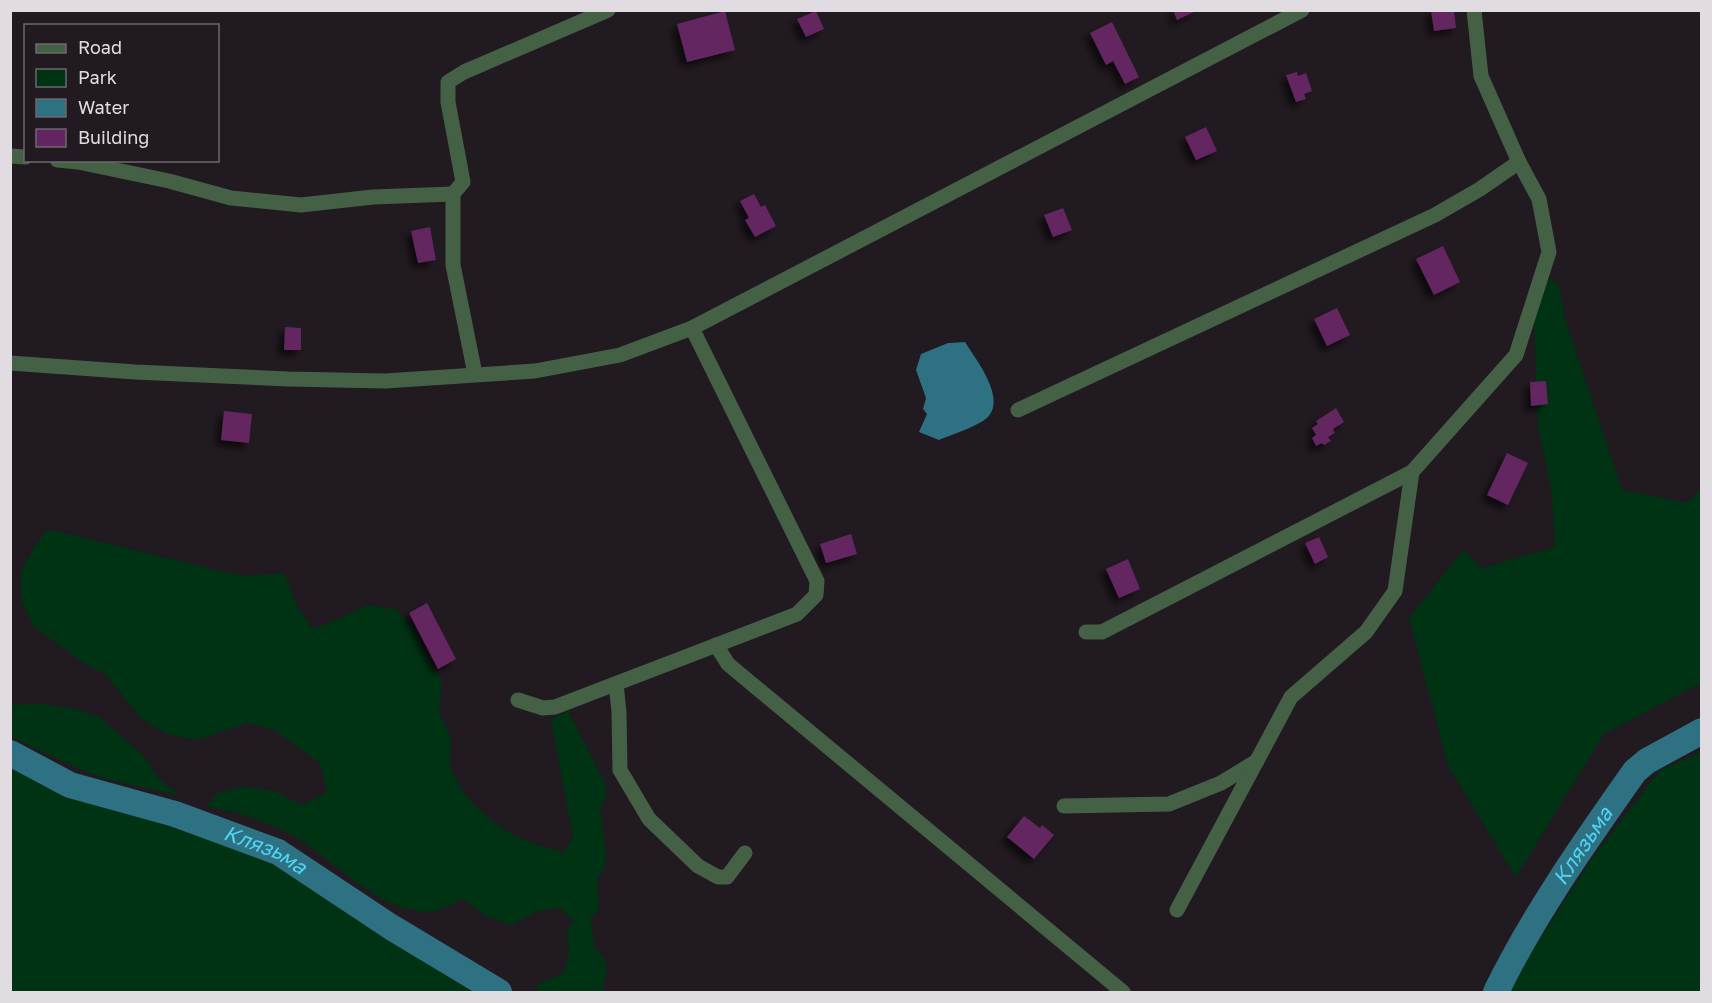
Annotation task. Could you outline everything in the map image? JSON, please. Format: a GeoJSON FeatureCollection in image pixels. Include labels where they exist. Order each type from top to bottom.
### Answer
{"type":"FeatureCollection","features":[{"type":"Feature","properties":{"kind":"street"},"geometry":{"type":"LineString","coordinates":[[476,374],[453,265],[453,194],[463,182],[448,102],[448,82],[464,72],[608,10]]}},
{"type":"Feature","properties":{"kind":"street"},"geometry":{"type":"LineString","coordinates":[[10,363],[135,372],[385,381],[535,371],[620,355],[692,328],[1302,10]]}},
{"type":"Feature","properties":{"kind":"street"},"geometry":{"type":"LineString","coordinates":[[1086,632],[1102,632],[1412,472],[1516,355],[1549,252],[1539,199],[1519,162],[1480,76],[1474,10]]}},
{"type":"Feature","properties":{"kind":"street"},"geometry":{"type":"LineString","coordinates":[[78,162],[169,181],[231,198],[302,205],[373,197],[453,194]]}},
{"type":"Feature","properties":{"kind":"street"},"geometry":{"type":"LineString","coordinates":[[1018,410],[1435,215],[1480,189],[1519,162]]}},
{"type":"Feature","properties":{"kind":"street"},"geometry":{"type":"LineString","coordinates":[[518,700],[543,708],[555,707],[797,614],[816,595],[817,581],[692,328]]}},
{"type":"Feature","properties":{"kind":"street"},"geometry":{"type":"LineString","coordinates":[[1176,910],[1292,697],[1366,632],[1395,591],[1412,472]]}},
{"type":"Feature","properties":{"kind":"street"},"geometry":{"type":"LineString","coordinates":[[716,645],[728,664],[1123,993]]}},
{"type":"Feature","properties":{"kind":"street"},"geometry":{"type":"LineString","coordinates":[[616,684],[620,712],[620,770],[649,819],[698,866],[718,877],[727,877],[745,853]]}},
{"type":"Feature","properties":{"kind":"street"},"geometry":{"type":"LineString","coordinates":[[1064,806],[1169,804],[1221,783],[1260,759]]}},
{"type":"Feature","properties":{"kind":"green space"},"geometry":{"type":"Polygon","coordinates":[[[1548,279],[1558,283],[1567,326],[1622,490],[1687,503],[1701,489],[1701,683],[1604,734],[1516,877],[1448,766],[1409,618],[1463,550],[1482,568],[1555,547],[1552,493],[1538,428],[1534,321],[1548,279]]]}},
{"type":"Feature","properties":{"kind":"green space"},"geometry":{"type":"Polygon","coordinates":[[[48,529],[242,576],[284,573],[297,606],[312,629],[367,605],[396,609],[415,630],[426,656],[442,681],[439,711],[451,738],[450,767],[464,794],[486,816],[508,832],[535,844],[564,852],[573,838],[551,720],[568,711],[605,783],[606,797],[600,810],[606,852],[604,868],[597,879],[599,909],[590,919],[595,948],[605,959],[607,974],[602,987],[608,992],[537,992],[537,984],[563,974],[567,963],[569,948],[566,932],[574,921],[560,908],[538,911],[512,925],[486,916],[463,899],[438,910],[419,911],[399,906],[360,885],[290,834],[249,817],[207,806],[217,793],[244,786],[274,791],[302,805],[327,792],[320,763],[274,730],[248,723],[196,740],[167,734],[142,719],[105,674],[82,662],[34,627],[21,600],[21,571],[36,544],[48,529]]]}},
{"type":"Feature","properties":{"kind":"green space"},"geometry":{"type":"Polygon","coordinates":[[[42,704],[72,708],[99,717],[143,755],[158,778],[180,796],[88,773],[11,737],[11,705],[42,704]]]}},
{"type":"Feature","properties":{"kind":"green space"},"geometry":{"type":"Polygon","coordinates":[[[1701,752],[1701,992],[1509,992],[1513,981],[1591,860],[1660,770],[1701,752]]]}},
{"type":"Feature","properties":{"kind":"green space"},"geometry":{"type":"Polygon","coordinates":[[[11,765],[80,795],[187,826],[263,855],[474,992],[11,992],[11,765]]]}},
{"type":"Feature","properties":{"kind":"water"},"geometry":{"type":"Polygon","coordinates":[[[965,342],[989,382],[994,404],[991,414],[983,421],[939,440],[919,432],[927,414],[923,409],[926,398],[916,370],[921,354],[948,343],[965,342]]]}},
{"type":"Feature","properties":{"kind":"building"},"geometry":{"type":"Polygon","coordinates":[[[1173,10],[1198,10],[1177,20],[1173,10]]]}},
{"type":"Feature","properties":{"kind":"building"},"geometry":{"type":"Polygon","coordinates":[[[1431,10],[1454,10],[1456,28],[1434,31],[1431,10]]]}},
{"type":"Feature","properties":{"kind":"building"},"geometry":{"type":"Polygon","coordinates":[[[725,11],[735,50],[687,62],[677,24],[725,11]]]}},
{"type":"Feature","properties":{"kind":"building"},"geometry":{"type":"Polygon","coordinates":[[[816,11],[824,29],[806,37],[797,19],[816,11]]]}},
{"type":"Feature","properties":{"kind":"building"},"geometry":{"type":"Polygon","coordinates":[[[1112,22],[1139,77],[1125,84],[1113,61],[1106,65],[1090,33],[1112,22]]]}},
{"type":"Feature","properties":{"kind":"building"},"geometry":{"type":"Polygon","coordinates":[[[1297,72],[1298,76],[1306,73],[1312,91],[1304,94],[1306,99],[1296,102],[1286,75],[1297,72]]]}},
{"type":"Feature","properties":{"kind":"building"},"geometry":{"type":"Polygon","coordinates":[[[1206,127],[1217,151],[1196,160],[1185,137],[1206,127]]]}},
{"type":"Feature","properties":{"kind":"building"},"geometry":{"type":"Polygon","coordinates":[[[754,194],[761,207],[765,205],[776,226],[755,237],[745,220],[749,218],[740,201],[754,194]]]}},
{"type":"Feature","properties":{"kind":"building"},"geometry":{"type":"Polygon","coordinates":[[[1063,208],[1072,230],[1053,237],[1044,215],[1063,208]]]}},
{"type":"Feature","properties":{"kind":"building"},"geometry":{"type":"Polygon","coordinates":[[[430,227],[436,260],[418,263],[411,231],[430,227]]]}},
{"type":"Feature","properties":{"kind":"building"},"geometry":{"type":"Polygon","coordinates":[[[1443,246],[1460,282],[1434,295],[1416,259],[1443,246]]]}},
{"type":"Feature","properties":{"kind":"building"},"geometry":{"type":"Polygon","coordinates":[[[1337,308],[1350,335],[1327,346],[1314,319],[1337,308]]]}},
{"type":"Feature","properties":{"kind":"building"},"geometry":{"type":"Polygon","coordinates":[[[285,327],[301,328],[301,350],[284,350],[285,327]]]}},
{"type":"Feature","properties":{"kind":"building"},"geometry":{"type":"Polygon","coordinates":[[[1546,381],[1548,404],[1531,406],[1530,382],[1546,381]]]}},
{"type":"Feature","properties":{"kind":"building"},"geometry":{"type":"Polygon","coordinates":[[[1336,408],[1344,422],[1333,429],[1335,433],[1328,437],[1331,441],[1316,446],[1312,438],[1316,435],[1312,428],[1318,424],[1316,421],[1336,408]]]}},
{"type":"Feature","properties":{"kind":"building"},"geometry":{"type":"Polygon","coordinates":[[[224,411],[252,414],[249,443],[221,440],[224,411]]]}},
{"type":"Feature","properties":{"kind":"building"},"geometry":{"type":"Polygon","coordinates":[[[1507,453],[1528,463],[1508,505],[1487,495],[1507,453]]]}},
{"type":"Feature","properties":{"kind":"building"},"geometry":{"type":"Polygon","coordinates":[[[851,534],[857,554],[826,563],[820,544],[851,534]]]}},
{"type":"Feature","properties":{"kind":"building"},"geometry":{"type":"Polygon","coordinates":[[[1319,537],[1328,557],[1315,564],[1305,543],[1319,537]]]}},
{"type":"Feature","properties":{"kind":"building"},"geometry":{"type":"Polygon","coordinates":[[[1128,559],[1140,589],[1119,598],[1106,569],[1128,559]]]}},
{"type":"Feature","properties":{"kind":"building"},"geometry":{"type":"Polygon","coordinates":[[[427,603],[456,659],[438,669],[409,613],[427,603]]]}},
{"type":"Feature","properties":{"kind":"building"},"geometry":{"type":"Polygon","coordinates":[[[1024,816],[1040,828],[1042,825],[1054,835],[1034,859],[1007,837],[1024,816]]]}},
{"type":"Feature","properties":{"kind":"waterway","name":"Клязьма"},"geometry":{"type":"LineString","coordinates":[[1496,992],[1543,907],[1635,771],[1647,761],[1702,731]]}},
{"type":"Feature","properties":{"kind":"waterway","name":"Клязьма"},"geometry":{"type":"LineString","coordinates":[[10,753],[70,785],[175,814],[278,852],[391,927],[499,992]]}}]}
